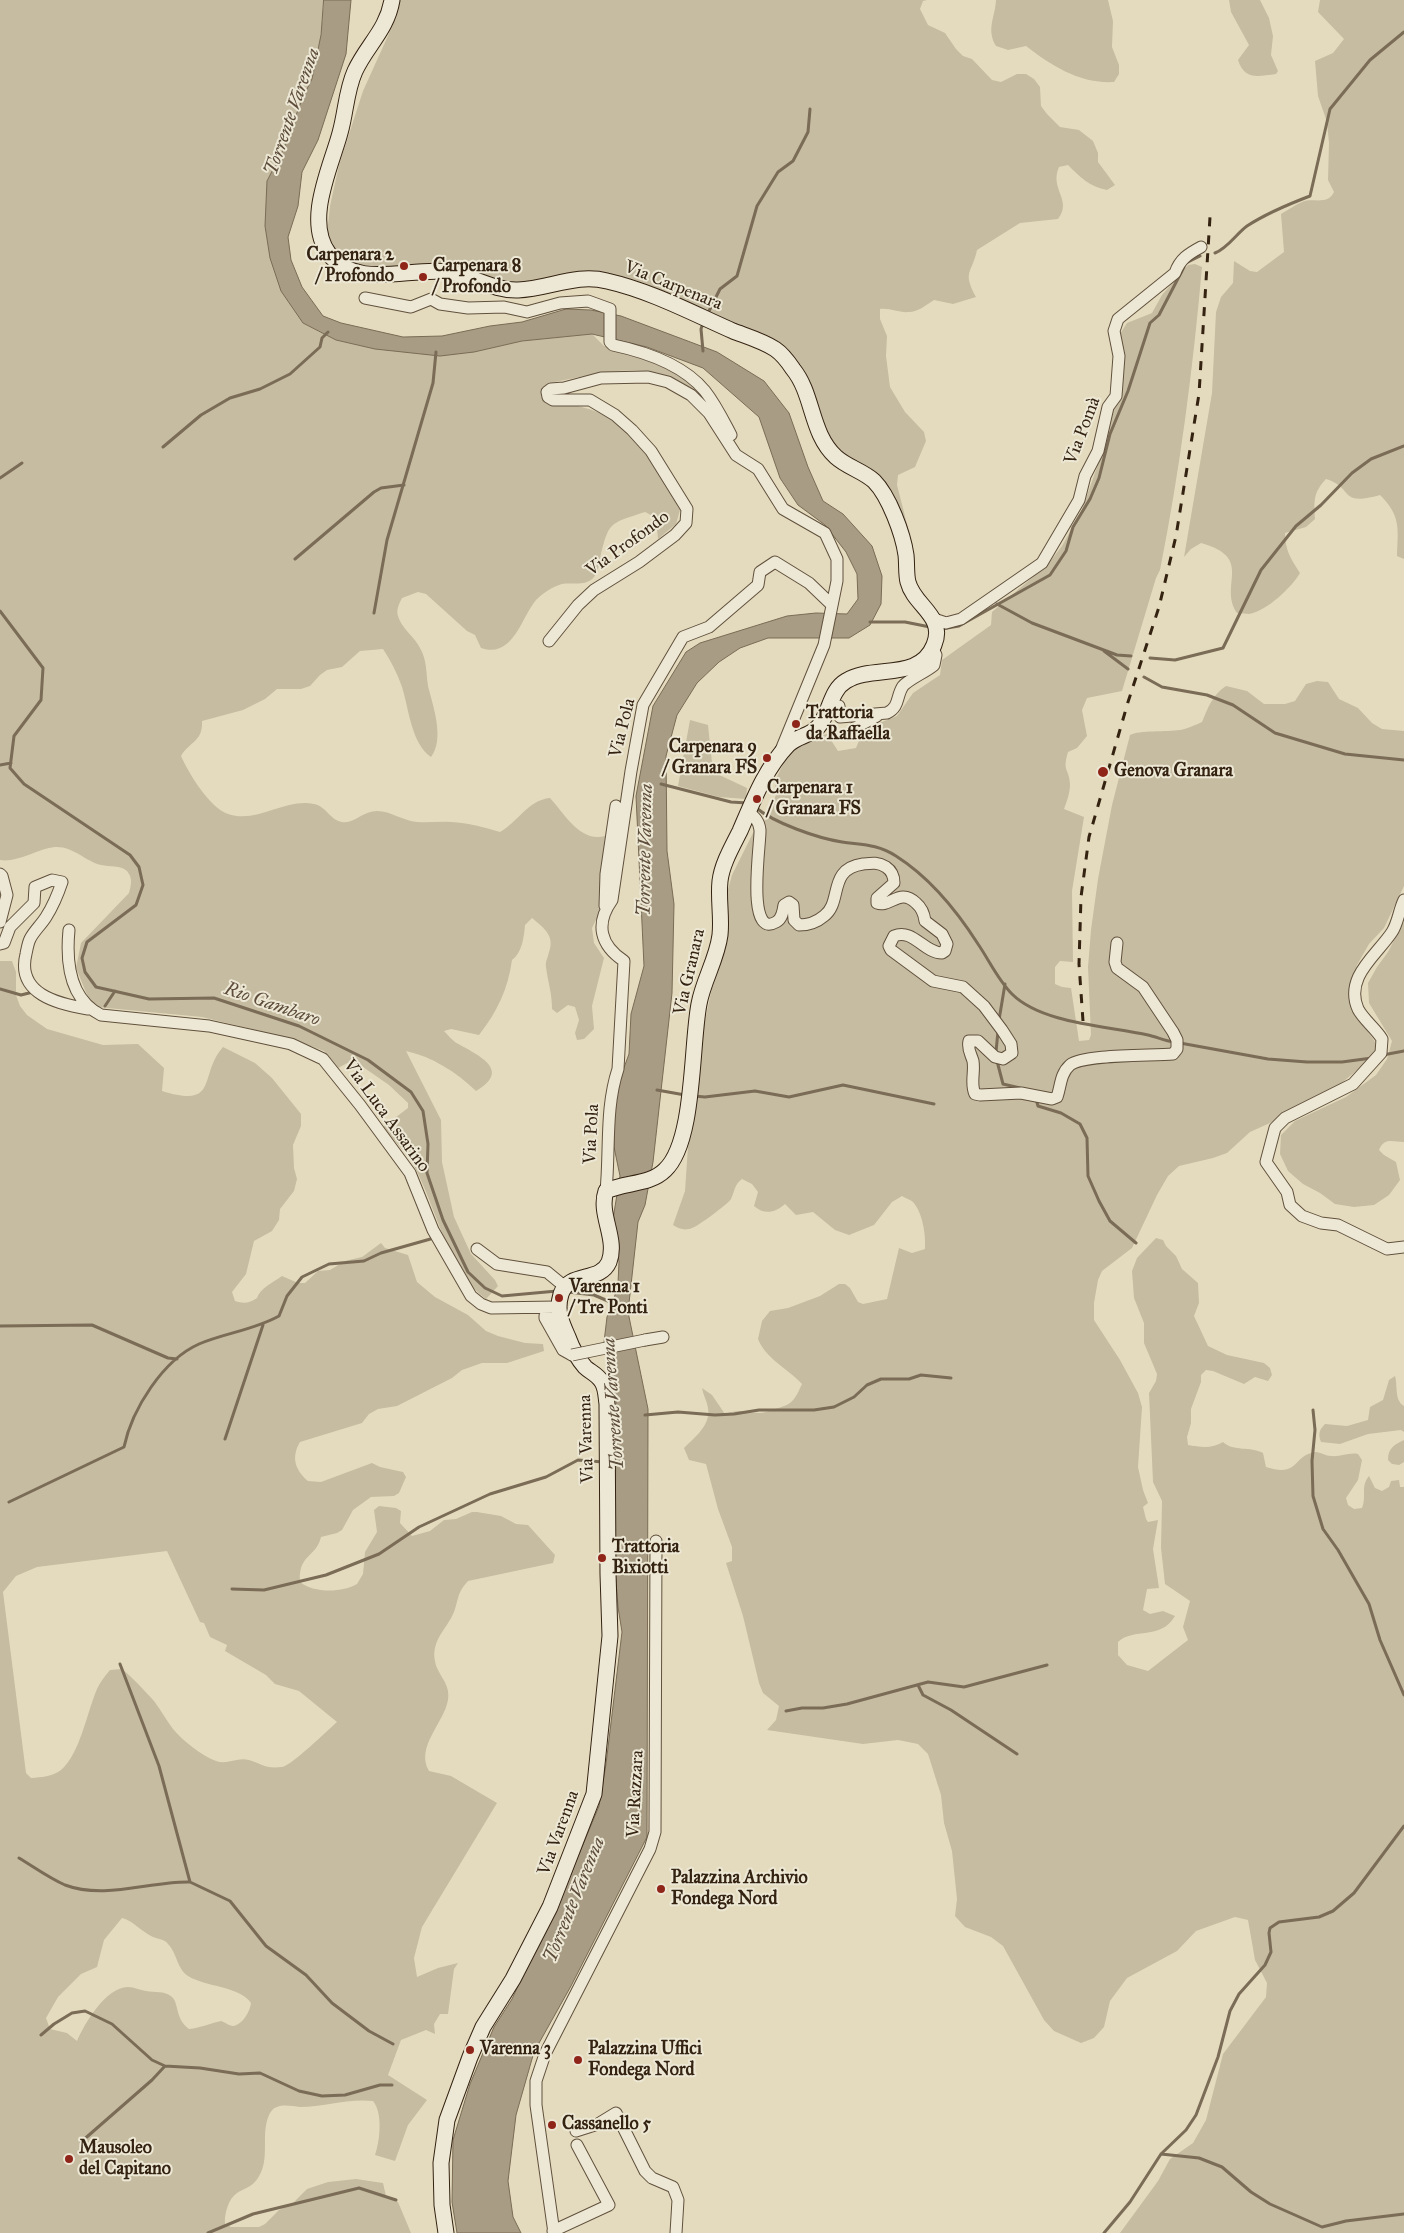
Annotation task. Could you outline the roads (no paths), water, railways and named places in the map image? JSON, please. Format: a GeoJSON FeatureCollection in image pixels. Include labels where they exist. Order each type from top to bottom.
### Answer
{"type":"FeatureCollection","features":[{"type":"Feature","properties":{"kind":"street","name":"Via Carpenara"},"geometry":{"type":"LineString","coordinates":[[392,0],[384,28],[358,65],[350,83],[341,132],[320,203],[323,245],[332,259],[349,270],[370,274],[444,271],[470,277],[498,289],[519,290],[573,279],[601,279],[632,287],[774,349],[795,370],[808,398],[814,424],[837,458],[862,472],[878,484],[903,540],[908,584],[935,632]]}},
{"type":"Feature","properties":{"kind":"street","name":"Via Pomà"},"geometry":{"type":"LineString","coordinates":[[935,632],[946,623],[961,618],[1042,564],[1079,500],[1085,476],[1098,452],[1108,407],[1116,396],[1119,356],[1114,331],[1118,319],[1175,273],[1178,264],[1186,256],[1201,247]]}},
{"type":"Feature","properties":{"kind":"street","name":"Via Profondo"},"geometry":{"type":"LineString","coordinates":[[365,298],[411,307],[431,299],[440,304],[468,308],[504,307],[527,312],[560,303],[588,301],[610,309],[610,342],[658,358],[695,380],[714,404],[731,435],[752,465]]}},
{"type":"Feature","properties":{"kind":"street","name":"Via Profondo"},"geometry":{"type":"LineString","coordinates":[[549,641],[578,605],[594,590],[639,562],[675,534],[686,523],[688,509],[651,451],[615,415],[590,400],[553,400],[548,397],[548,392],[551,389],[564,388],[601,378],[648,377],[668,382],[691,395],[709,413],[736,455],[758,469],[783,509],[807,522]]}},
{"type":"Feature","properties":{"kind":"street","name":"Via Granara"},"geometry":{"type":"LineString","coordinates":[[610,1189],[653,1179],[662,1173],[672,1162],[680,1145],[692,1084],[699,1002],[720,938],[721,871],[757,790],[780,754],[824,645],[837,580],[837,559],[825,534],[807,522]]}},
{"type":"Feature","properties":{"kind":"street","name":"Via Pola"},"geometry":{"type":"LineString","coordinates":[[610,1189],[610,1112],[618,1069],[624,961],[613,954],[603,939],[601,923],[612,900],[630,771],[643,705],[683,638],[709,628],[758,585],[760,572],[775,562],[809,583],[832,605]]}},
{"type":"Feature","properties":{"kind":"street"},"geometry":{"type":"LineString","coordinates":[[839,706],[840,717],[881,714],[893,711],[898,704],[903,686],[934,665],[936,655],[935,632]]}},
{"type":"Feature","properties":{"kind":"street"},"geometry":{"type":"LineString","coordinates":[[780,754],[793,740],[813,732],[820,725],[839,687],[845,681],[860,676],[896,671],[914,666],[935,632]]}},
{"type":"Feature","properties":{"kind":"street"},"geometry":{"type":"LineString","coordinates":[[855,728],[881,714]]}},
{"type":"Feature","properties":{"kind":"street","name":"Via Pola"},"geometry":{"type":"LineString","coordinates":[[606,910],[606,874],[616,806]]}},
{"type":"Feature","properties":{"kind":"street"},"geometry":{"type":"LineString","coordinates":[[748,812],[758,819],[760,831],[756,885],[760,915],[765,923],[777,922],[782,916],[784,905],[789,902],[793,905],[794,920],[799,925],[806,925],[825,916],[831,906],[839,880],[852,865],[875,862],[892,873],[894,883],[877,898],[877,903],[883,904],[900,897],[912,899],[924,913],[925,921],[942,934],[947,944],[945,951],[939,953],[927,948],[912,937],[900,934],[891,941],[890,950],[933,981],[963,986],[984,1006],[1011,1044],[1012,1053],[1002,1059],[995,1057],[978,1041],[969,1041],[968,1047],[974,1069],[972,1087],[975,1094],[1021,1093],[1052,1099],[1057,1097],[1064,1072],[1075,1062],[1093,1058],[1173,1054],[1177,1049],[1177,1040],[1173,1032],[1143,987],[1117,968],[1115,962],[1116,943]]}},
{"type":"Feature","properties":{"kind":"street"},"geometry":{"type":"LineString","coordinates":[[0,874],[8,895],[0,922]]}},
{"type":"Feature","properties":{"kind":"street","name":"Via Luca Assarino"},"geometry":{"type":"LineString","coordinates":[[0,944],[4,943],[10,927],[30,910],[34,903],[35,888],[52,880],[62,882],[47,916],[30,940],[24,964],[27,980],[43,996],[64,1005],[88,1008],[101,1014],[217,1027],[292,1044],[323,1059],[360,1105],[410,1173],[433,1230],[471,1296],[481,1304],[491,1308],[558,1305]]}},
{"type":"Feature","properties":{"kind":"street"},"geometry":{"type":"LineString","coordinates":[[1404,900],[1392,931],[1356,980],[1355,997],[1359,1010],[1382,1039],[1381,1054],[1353,1084],[1285,1118],[1275,1128],[1266,1162],[1287,1192],[1290,1205],[1302,1216],[1321,1223],[1338,1225],[1387,1249],[1404,1247]]}},
{"type":"Feature","properties":{"kind":"street"},"geometry":{"type":"LineString","coordinates":[[69,930],[67,951],[71,978],[88,1008]]}},
{"type":"Feature","properties":{"kind":"street"},"geometry":{"type":"LineString","coordinates":[[558,1305],[564,1286],[571,1280],[604,1270],[609,1261],[610,1240],[603,1200],[610,1189]]}},
{"type":"Feature","properties":{"kind":"street"},"geometry":{"type":"LineString","coordinates":[[477,1250],[497,1264],[547,1272],[564,1286]]}},
{"type":"Feature","properties":{"kind":"street","name":"Via Varenna"},"geometry":{"type":"LineString","coordinates":[[446,2233],[442,2205],[441,2164],[447,2120],[483,2027],[513,1979],[550,1907],[594,1794],[611,1627],[608,1574],[608,1420],[603,1384],[595,1373],[586,1368],[575,1354],[568,1339],[558,1305]]}},
{"type":"Feature","properties":{"kind":"street"},"geometry":{"type":"LineString","coordinates":[[568,1339],[562,1338],[548,1315],[546,1316],[545,1318],[563,1350],[572,1355],[663,1337]]}},
{"type":"Feature","properties":{"kind":"street","name":"Via Razzara"},"geometry":{"type":"LineString","coordinates":[[554,2232],[536,2105],[536,2081],[545,2054],[650,1849],[655,1832],[656,1541]]}},
{"type":"Feature","properties":{"kind":"street"},"geometry":{"type":"LineString","coordinates":[[576,2131],[598,2124],[616,2113],[646,2171],[652,2178],[673,2187],[678,2200],[676,2233]]}},
{"type":"Feature","properties":{"kind":"street"},"geometry":{"type":"LineString","coordinates":[[554,2232],[609,2205],[577,2145]]}},
{"type":"Feature","properties":{"kind":"water","name":"Torrente Varenna"},"geometry":{"type":"Polygon","coordinates":[[[324,0],[351,0],[346,54],[318,140],[302,172],[298,206],[288,237],[291,260],[302,287],[323,316],[341,323],[403,337],[442,336],[490,326],[522,322],[566,309],[591,310],[621,316],[717,352],[764,381],[789,413],[808,467],[823,501],[843,514],[872,546],[882,576],[881,604],[870,625],[849,638],[768,638],[740,648],[719,662],[697,683],[677,715],[666,756],[667,851],[674,904],[672,993],[653,1162],[645,1205],[638,1222],[628,1312],[648,1409],[647,1837],[571,1986],[534,2052],[516,2115],[508,2181],[513,2217],[521,2233],[457,2233],[452,2202],[453,2140],[470,2084],[494,2027],[512,1999],[533,1954],[551,1922],[599,1806],[606,1764],[622,1632],[615,1568],[616,1402],[604,1342],[607,1317],[618,1283],[619,1262],[613,1219],[620,1176],[614,1147],[613,1109],[629,1054],[631,1014],[644,966],[636,796],[653,706],[686,652],[700,643],[787,616],[816,613],[847,614],[858,599],[857,574],[846,552],[825,525],[798,505],[780,478],[759,417],[703,368],[647,347],[592,334],[522,341],[474,352],[440,356],[375,349],[336,340],[303,323],[281,291],[270,258],[265,226],[267,181],[284,148],[302,99],[312,79],[321,35],[324,0]]]}},
{"type":"Feature","properties":{"kind":"waterway"},"geometry":{"type":"LineString","coordinates":[[1215,253],[1224,248],[1243,229],[1255,221],[1310,196],[1330,109],[1370,60],[1404,32]]}},
{"type":"Feature","properties":{"kind":"waterway"},"geometry":{"type":"LineString","coordinates":[[707,315],[720,289],[737,276],[757,206],[778,172],[793,161],[808,132],[810,109]]}},
{"type":"Feature","properties":{"kind":"waterway"},"geometry":{"type":"LineString","coordinates":[[1188,262],[1200,256]]}},
{"type":"Feature","properties":{"kind":"waterway"},"geometry":{"type":"LineString","coordinates":[[941,629],[959,626],[1050,575],[1066,551],[1073,527],[1090,499],[1099,478],[1110,434],[1128,391],[1150,323],[1159,315],[1184,267]]}},
{"type":"Feature","properties":{"kind":"waterway"},"geometry":{"type":"LineString","coordinates":[[703,323],[701,329],[703,351]]}},
{"type":"Feature","properties":{"kind":"waterway"},"geometry":{"type":"LineString","coordinates":[[163,447],[201,415],[230,398],[260,389],[290,374],[320,347],[322,338],[328,332]]}},
{"type":"Feature","properties":{"kind":"waterway"},"geometry":{"type":"LineString","coordinates":[[374,613],[387,540],[433,383],[436,352]]}},
{"type":"Feature","properties":{"kind":"waterway"},"geometry":{"type":"LineString","coordinates":[[1150,658],[1175,660],[1223,648],[1261,570],[1296,526],[1321,505],[1352,473],[1371,459],[1404,446]]}},
{"type":"Feature","properties":{"kind":"waterway"},"geometry":{"type":"LineString","coordinates":[[0,478],[22,463]]}},
{"type":"Feature","properties":{"kind":"waterway"},"geometry":{"type":"LineString","coordinates":[[295,559],[374,492],[381,488],[404,485]]}},
{"type":"Feature","properties":{"kind":"waterway"},"geometry":{"type":"LineString","coordinates":[[997,604],[1032,623],[1117,655],[1131,656]]}},
{"type":"Feature","properties":{"kind":"waterway","name":"Rio Gambaro"},"geometry":{"type":"LineString","coordinates":[[0,611],[43,668],[41,700],[14,736],[10,768],[24,784],[130,855],[139,867],[143,885],[136,905],[87,942],[82,958],[85,972],[96,987],[149,999],[214,998],[299,1026],[368,1060],[411,1092],[423,1111],[428,1144],[427,1173],[443,1220],[468,1272],[485,1288],[502,1296],[557,1291]]}},
{"type":"Feature","properties":{"kind":"waterway"},"geometry":{"type":"LineString","coordinates":[[870,622],[905,622],[930,627]]}},
{"type":"Feature","properties":{"kind":"waterway"},"geometry":{"type":"LineString","coordinates":[[1104,651],[1128,669]]}},
{"type":"Feature","properties":{"kind":"waterway"},"geometry":{"type":"LineString","coordinates":[[1144,677],[1162,687],[1207,695],[1233,705],[1275,733],[1345,754],[1404,760]]}},
{"type":"Feature","properties":{"kind":"waterway"},"geometry":{"type":"LineString","coordinates":[[0,765],[11,763]]}},
{"type":"Feature","properties":{"kind":"waterway","name":"Torrente Varenna"},"geometry":{"type":"LineString","coordinates":[[661,784],[731,802],[747,803]]}},
{"type":"Feature","properties":{"kind":"waterway"},"geometry":{"type":"LineString","coordinates":[[755,807],[773,819],[796,829],[832,840],[876,847],[889,852],[908,864],[931,884],[952,907],[1002,983],[1025,1004],[1040,1012],[1058,1018],[1148,1035],[1174,1042]]}},
{"type":"Feature","properties":{"kind":"waterway"},"geometry":{"type":"LineString","coordinates":[[999,1020],[1005,984]]}},
{"type":"Feature","properties":{"kind":"waterway"},"geometry":{"type":"LineString","coordinates":[[0,989],[21,995],[33,992]]}},
{"type":"Feature","properties":{"kind":"waterway"},"geometry":{"type":"LineString","coordinates":[[105,1006],[115,991]]}},
{"type":"Feature","properties":{"kind":"waterway"},"geometry":{"type":"LineString","coordinates":[[996,1052],[998,1031]]}},
{"type":"Feature","properties":{"kind":"waterway"},"geometry":{"type":"LineString","coordinates":[[1180,1043],[1268,1059],[1342,1062],[1372,1058]]}},
{"type":"Feature","properties":{"kind":"waterway"},"geometry":{"type":"LineString","coordinates":[[1383,1055],[1404,1051]]}},
{"type":"Feature","properties":{"kind":"waterway"},"geometry":{"type":"LineString","coordinates":[[997,1061],[1003,1084],[1020,1088]]}},
{"type":"Feature","properties":{"kind":"waterway"},"geometry":{"type":"LineString","coordinates":[[694,1096],[705,1097],[755,1091],[789,1097],[843,1085],[934,1104]]}},
{"type":"Feature","properties":{"kind":"waterway"},"geometry":{"type":"LineString","coordinates":[[657,1090],[685,1095]]}},
{"type":"Feature","properties":{"kind":"waterway"},"geometry":{"type":"LineString","coordinates":[[1036,1099],[1038,1106],[1061,1113],[1080,1124],[1087,1138],[1088,1176],[1099,1201],[1110,1221],[1136,1243]]}},
{"type":"Feature","properties":{"kind":"waterway"},"geometry":{"type":"LineString","coordinates":[[9,1502],[124,1447],[128,1432],[142,1402],[151,1387],[173,1362],[186,1351],[199,1344],[260,1325],[279,1316],[287,1296],[302,1277],[329,1264],[364,1261],[381,1253],[434,1238]]}},
{"type":"Feature","properties":{"kind":"waterway","name":"Rio Gambaro"},"geometry":{"type":"LineString","coordinates":[[568,1292],[594,1295],[615,1304]]}},
{"type":"Feature","properties":{"kind":"waterway"},"geometry":{"type":"LineString","coordinates":[[0,1326],[92,1325],[168,1358],[177,1359]]}},
{"type":"Feature","properties":{"kind":"waterway"},"geometry":{"type":"LineString","coordinates":[[225,1439],[263,1325]]}},
{"type":"Feature","properties":{"kind":"waterway"},"geometry":{"type":"LineString","coordinates":[[645,1415],[678,1412],[715,1415],[759,1410],[814,1410],[834,1407],[854,1397],[867,1385],[881,1379],[909,1379],[921,1375],[951,1378]]}},
{"type":"Feature","properties":{"kind":"waterway"},"geometry":{"type":"LineString","coordinates":[[1313,1410],[1315,1430],[1312,1461],[1313,1496],[1323,1529],[1338,1550],[1369,1604],[1380,1640],[1404,1695]]}},
{"type":"Feature","properties":{"kind":"waterway","name":"Torrente Varenna"},"geometry":{"type":"LineString","coordinates":[[232,1589],[264,1590],[326,1575],[379,1554],[419,1527],[490,1494],[546,1477],[578,1460],[603,1462]]}},
{"type":"Feature","properties":{"kind":"waterway"},"geometry":{"type":"LineString","coordinates":[[120,1664],[159,1766],[190,1882],[230,1901],[266,1946],[306,1975],[332,2003],[369,2031],[393,2044]]}},
{"type":"Feature","properties":{"kind":"waterway"},"geometry":{"type":"LineString","coordinates":[[786,1711],[847,1704],[928,1682],[964,1687],[1047,1665]]}},
{"type":"Feature","properties":{"kind":"waterway"},"geometry":{"type":"LineString","coordinates":[[918,1685],[923,1695],[951,1710],[1017,1754]]}},
{"type":"Feature","properties":{"kind":"waterway"},"geometry":{"type":"LineString","coordinates":[[1104,2233],[1130,2202],[1161,2154],[1186,2130],[1196,2115],[1218,2057],[1230,2011],[1239,1994],[1265,1965],[1271,1952],[1270,1928],[1279,1922],[1319,1917],[1333,1911],[1354,1893],[1404,1826]]}},
{"type":"Feature","properties":{"kind":"waterway"},"geometry":{"type":"LineString","coordinates":[[19,1858],[47,1876],[65,1885],[80,1889],[112,1890],[175,1882],[190,1882]]}},
{"type":"Feature","properties":{"kind":"waterway"},"geometry":{"type":"LineString","coordinates":[[41,2035],[72,2013],[85,2011],[112,2024],[152,2060],[165,2066],[200,2068],[239,2074],[260,2073],[299,2091],[322,2096],[345,2095],[380,2085],[392,2085]]}},
{"type":"Feature","properties":{"kind":"waterway"},"geometry":{"type":"LineString","coordinates":[[81,2142],[152,2080],[165,2066]]}},
{"type":"Feature","properties":{"kind":"waterway"},"geometry":{"type":"LineString","coordinates":[[1161,2154],[1199,2158],[1222,2167],[1251,2192],[1270,2204],[1322,2227],[1346,2221],[1404,2214]]}},
{"type":"Feature","properties":{"kind":"waterway"},"geometry":{"type":"LineString","coordinates":[[208,2233],[253,2214],[359,2188],[396,2200]]}},
{"type":"Feature","properties":{"kind":"railway"},"geometry":{"type":"LineString","coordinates":[[1083,1021],[1079,964],[1081,897],[1089,837],[1128,702],[1159,607],[1176,536],[1199,394],[1210,217]]}},
{"type":"Feature","properties":{"kind":"place","name":"Carpenara 2 / Profondo"},"geometry":{"type":"Point","coordinates":[404,266]}},
{"type":"Feature","properties":{"kind":"place","name":"Carpenara 8 / Profondo"},"geometry":{"type":"Point","coordinates":[423,277]}},
{"type":"Feature","properties":{"kind":"place","name":"Trattoria da Raffaella"},"geometry":{"type":"Point","coordinates":[796,724]}},
{"type":"Feature","properties":{"kind":"place","name":"Carpenara 9 / Granara FS"},"geometry":{"type":"Point","coordinates":[767,758]}},
{"type":"Feature","properties":{"kind":"place","name":"Genova Granara"},"geometry":{"type":"Point","coordinates":[1103,772]}},
{"type":"Feature","properties":{"kind":"place","name":"Carpenara 1 / Granara FS"},"geometry":{"type":"Point","coordinates":[757,799]}},
{"type":"Feature","properties":{"kind":"place","name":"Varenna 1 / Tre Ponti"},"geometry":{"type":"Point","coordinates":[559,1298]}},
{"type":"Feature","properties":{"kind":"place","name":"Trattoria Bixiotti"},"geometry":{"type":"Point","coordinates":[602,1558]}},
{"type":"Feature","properties":{"kind":"place","name":"Palazzina Archivio Fondega Nord"},"geometry":{"type":"Point","coordinates":[661,1889]}},
{"type":"Feature","properties":{"kind":"place","name":"Varenna 3"},"geometry":{"type":"Point","coordinates":[470,2050]}},
{"type":"Feature","properties":{"kind":"place","name":"Palazzina Uffici Fondega Nord"},"geometry":{"type":"Point","coordinates":[578,2060]}},
{"type":"Feature","properties":{"kind":"place","name":"Cassanello 5"},"geometry":{"type":"Point","coordinates":[552,2125]}},
{"type":"Feature","properties":{"kind":"place","name":"Mausoleo del Capitano"},"geometry":{"type":"Point","coordinates":[69,2159]}}]}
